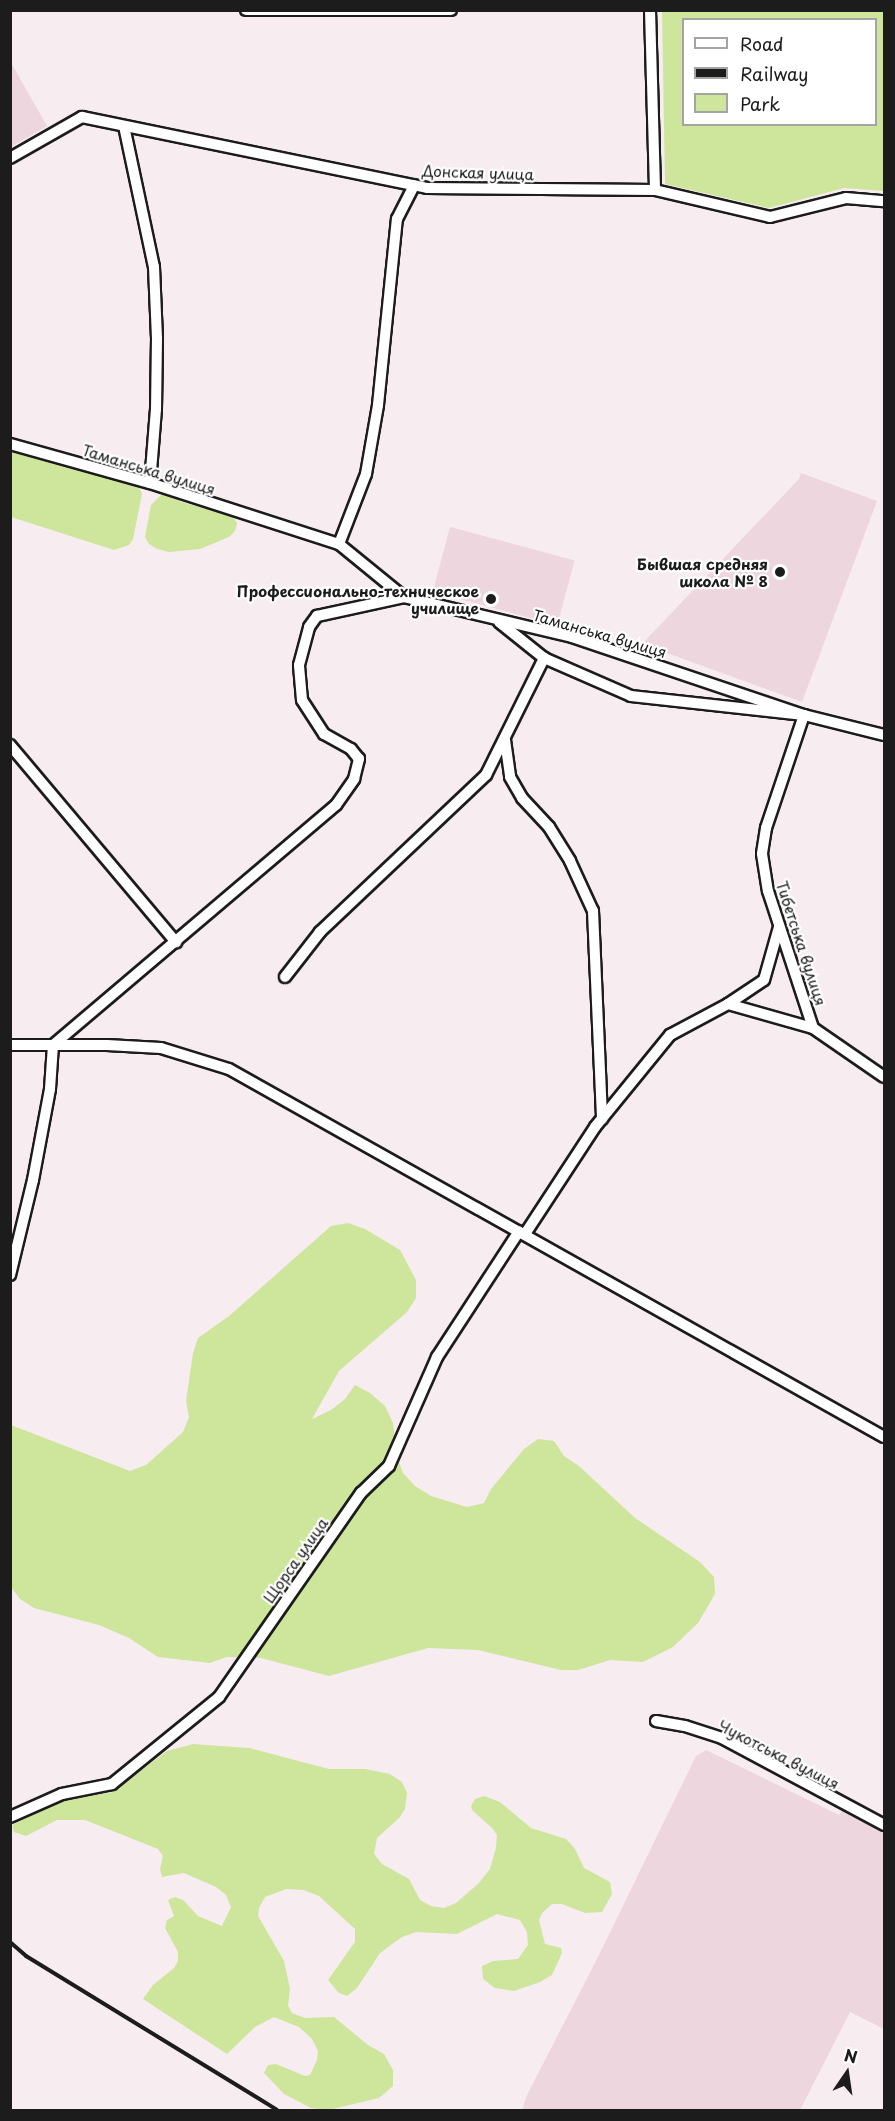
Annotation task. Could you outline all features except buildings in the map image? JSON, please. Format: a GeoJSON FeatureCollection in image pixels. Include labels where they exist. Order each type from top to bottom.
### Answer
{"type":"FeatureCollection","features":[{"type":"Feature","properties":{"kind":"street"},"geometry":{"type":"LineString","coordinates":[[246,10],[451,10]]}},
{"type":"Feature","properties":{"kind":"street"},"geometry":{"type":"LineString","coordinates":[[650,10],[655,190]]}},
{"type":"Feature","properties":{"kind":"street","name":"Донская улица"},"geometry":{"type":"LineString","coordinates":[[10,158],[82,117],[414,185],[486,190],[655,190],[770,217],[846,198],[885,201]]}},
{"type":"Feature","properties":{"kind":"street"},"geometry":{"type":"LineString","coordinates":[[124,126],[154,267],[157,338],[156,409],[150,483]]}},
{"type":"Feature","properties":{"kind":"street"},"geometry":{"type":"LineString","coordinates":[[339,544],[366,474],[378,405],[397,219],[414,185]]}},
{"type":"Feature","properties":{"kind":"street","name":"Таманська вулиця"},"geometry":{"type":"LineString","coordinates":[[10,444],[150,483],[339,544],[404,597],[572,637],[804,715],[885,735]]}},
{"type":"Feature","properties":{"kind":"street"},"geometry":{"type":"LineString","coordinates":[[10,1275],[33,1180],[50,1089],[53,1045],[336,805],[354,779],[359,759],[351,749],[324,734],[302,700],[298,665],[309,627],[317,616],[404,597]]}},
{"type":"Feature","properties":{"kind":"street"},"geometry":{"type":"LineString","coordinates":[[496,620],[544,658],[631,696],[804,715]]}},
{"type":"Feature","properties":{"kind":"street"},"geometry":{"type":"LineString","coordinates":[[285,977],[320,932],[398,862],[486,775],[544,658]]}},
{"type":"Feature","properties":{"kind":"street","name":"Тибетська вулиця"},"geometry":{"type":"LineString","coordinates":[[804,715],[766,828],[762,854],[768,891],[813,1028],[885,1077]]}},
{"type":"Feature","properties":{"kind":"street"},"geometry":{"type":"LineString","coordinates":[[505,740],[510,777],[522,798],[549,827],[570,861],[593,911],[602,1119]]}},
{"type":"Feature","properties":{"kind":"street"},"geometry":{"type":"LineString","coordinates":[[10,746],[176,942]]}},
{"type":"Feature","properties":{"kind":"street","name":"Щорса улица"},"geometry":{"type":"LineString","coordinates":[[10,1817],[62,1794],[112,1784],[219,1697],[361,1493],[389,1466],[437,1358],[602,1119],[670,1035],[728,1004],[764,980],[779,927]]}},
{"type":"Feature","properties":{"kind":"street"},"geometry":{"type":"LineString","coordinates":[[728,1004],[813,1028]]}},
{"type":"Feature","properties":{"kind":"street"},"geometry":{"type":"LineString","coordinates":[[10,1045],[161,1048],[229,1070],[885,1437]]}},
{"type":"Feature","properties":{"kind":"street","name":"Чукотська вулиця"},"geometry":{"type":"LineString","coordinates":[[656,1721],[685,1726],[722,1738],[885,1825]]}},
{"type":"Feature","properties":{"kind":"shaded area"},"geometry":{"type":"Polygon","coordinates":[[[10,61],[47,126],[11,147],[10,147],[10,61]]]}},
{"type":"Feature","properties":{"kind":"shaded area","name":"Бывшая средняя школа № 8"},"geometry":{"type":"Polygon","coordinates":[[[801,473],[877,501],[802,702],[642,644],[799,479],[801,473]]]}},
{"type":"Feature","properties":{"kind":"shaded area"},"geometry":{"type":"Polygon","coordinates":[[[450,527],[575,560],[557,625],[433,592],[450,527]]]}},
{"type":"Feature","properties":{"kind":"shaded area"},"geometry":{"type":"Polygon","coordinates":[[[706,1750],[839,1815],[844,1807],[884,1829],[884,2029],[850,2012],[800,2110],[522,2110],[526,2097],[598,1957],[696,1756],[706,1750]]]}},
{"type":"Feature","properties":{"kind":"green space"},"geometry":{"type":"Polygon","coordinates":[[[662,11],[884,11],[884,191],[844,188],[769,208],[665,184],[662,11]]]}},
{"type":"Feature","properties":{"kind":"green space"},"geometry":{"type":"Polygon","coordinates":[[[10,449],[139,487],[142,494],[133,539],[129,545],[114,550],[11,517],[10,449]]]}},
{"type":"Feature","properties":{"kind":"green space"},"geometry":{"type":"Polygon","coordinates":[[[163,493],[170,494],[181,502],[232,516],[237,523],[235,531],[229,537],[200,549],[169,552],[157,549],[149,544],[145,537],[151,505],[163,493]]]}},
{"type":"Feature","properties":{"kind":"green space"},"geometry":{"type":"Polygon","coordinates":[[[348,1223],[365,1229],[400,1250],[416,1280],[416,1298],[407,1312],[339,1371],[312,1419],[331,1410],[345,1399],[355,1385],[370,1393],[385,1406],[393,1423],[397,1456],[403,1473],[415,1486],[431,1496],[467,1507],[484,1503],[491,1489],[524,1449],[538,1439],[554,1441],[564,1456],[579,1466],[635,1518],[700,1562],[714,1577],[715,1594],[698,1623],[673,1647],[643,1662],[610,1660],[578,1670],[561,1670],[478,1650],[428,1648],[329,1676],[261,1658],[227,1657],[210,1663],[158,1657],[129,1638],[99,1625],[34,1608],[20,1599],[11,1587],[11,1425],[130,1471],[146,1465],[183,1432],[189,1417],[186,1401],[193,1353],[198,1338],[229,1316],[331,1226],[348,1223]]]}},
{"type":"Feature","properties":{"kind":"green space"},"geometry":{"type":"Polygon","coordinates":[[[193,1744],[249,1748],[329,1769],[365,1769],[390,1774],[402,1782],[407,1793],[405,1809],[400,1817],[377,1838],[374,1854],[382,1864],[409,1879],[420,1900],[431,1906],[444,1908],[456,1903],[479,1883],[490,1869],[497,1835],[472,1810],[471,1806],[475,1799],[484,1796],[500,1802],[531,1828],[566,1839],[575,1849],[584,1868],[610,1882],[612,1894],[602,1912],[585,1913],[562,1904],[552,1904],[542,1913],[539,1920],[545,1944],[561,1948],[562,1953],[552,1975],[540,1982],[514,1991],[495,1988],[483,1979],[482,1966],[493,1961],[518,1959],[528,1945],[527,1932],[520,1920],[497,1914],[457,1934],[416,1932],[402,1937],[380,1953],[357,1988],[347,1996],[339,1993],[328,1980],[355,1942],[355,1929],[319,1896],[304,1890],[286,1889],[265,1897],[259,1908],[258,1916],[284,1961],[290,1989],[288,2006],[292,2013],[305,2018],[334,2017],[368,2045],[384,2054],[393,2070],[393,2086],[379,2098],[328,2110],[311,2108],[284,2094],[264,2073],[268,2065],[276,2064],[305,2076],[310,2075],[317,2060],[318,2051],[312,2039],[299,2027],[274,2017],[255,2027],[227,2054],[143,1999],[153,1985],[174,1968],[178,1961],[178,1952],[165,1928],[167,1920],[174,1916],[168,1900],[175,1897],[183,1900],[198,1916],[222,1926],[231,1907],[226,1895],[216,1887],[184,1873],[162,1877],[160,1869],[163,1856],[158,1849],[85,1820],[57,1820],[26,1836],[14,1832],[12,1825],[62,1801],[113,1792],[167,1751],[193,1744]]]}},
{"type":"Feature","properties":{"kind":"railway"},"geometry":{"type":"LineString","coordinates":[[10,1942],[26,1956],[277,2110]]}},
{"type":"Feature","properties":{"kind":"place","name":"Бывшая средняя школа № 8"},"geometry":{"type":"Point","coordinates":[780,572]}},
{"type":"Feature","properties":{"kind":"place","name":"Профессионально-техническое училище"},"geometry":{"type":"Point","coordinates":[491,599]}}]}
